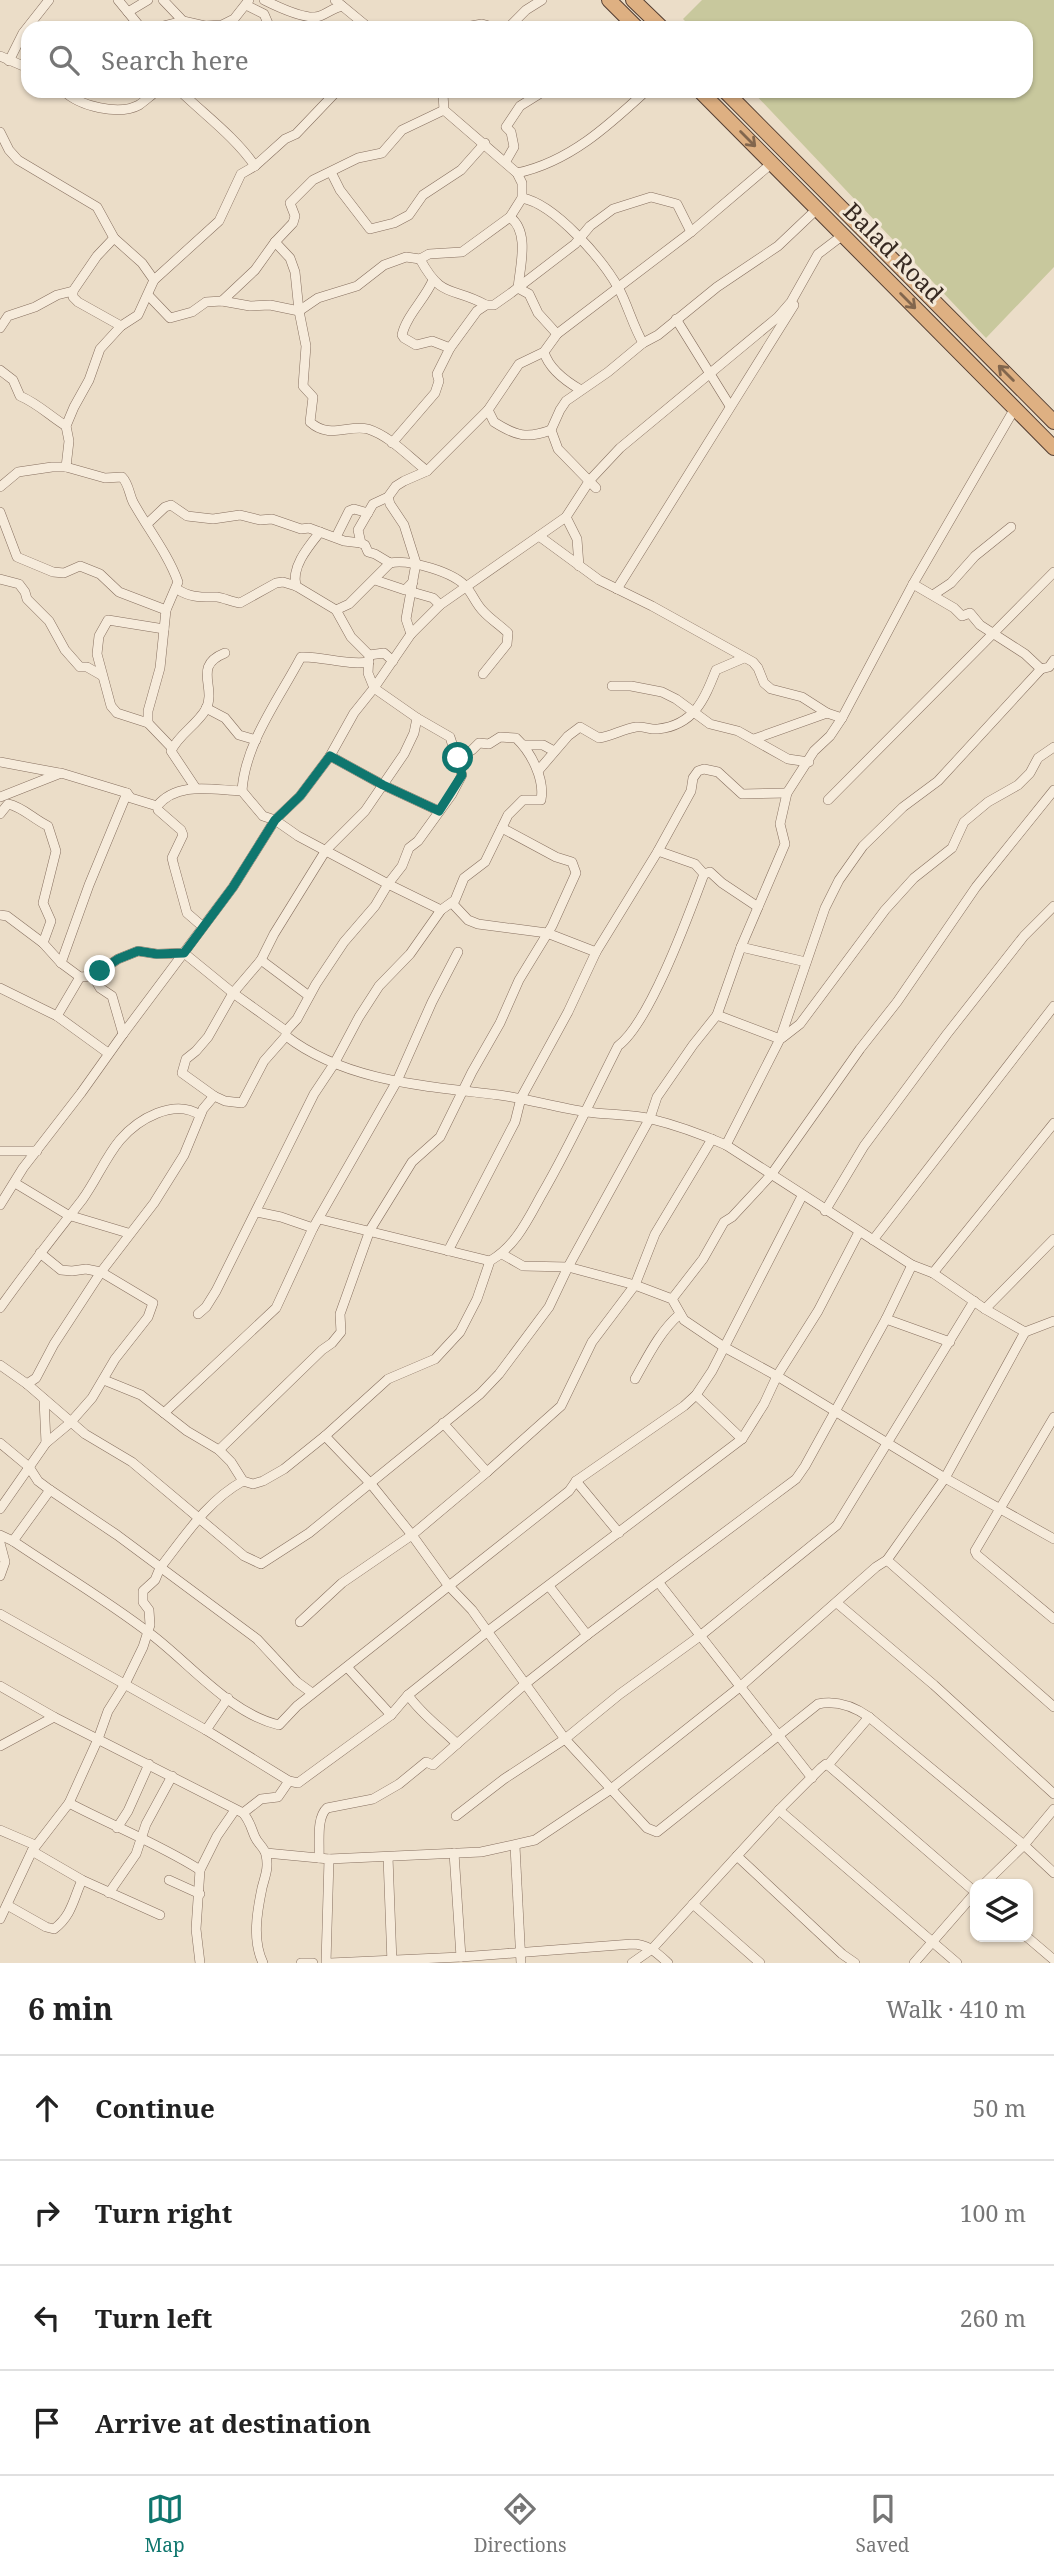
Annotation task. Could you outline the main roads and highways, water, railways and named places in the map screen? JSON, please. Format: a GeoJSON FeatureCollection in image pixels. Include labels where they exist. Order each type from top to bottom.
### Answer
{"type":"FeatureCollection","features":[{"type":"Feature","properties":{"kind":"highway"},"geometry":{"type":"LineString","coordinates":[[609,0],[630,21]]}},
{"type":"Feature","properties":{"kind":"highway"},"geometry":{"type":"LineString","coordinates":[[633,0],[655,21]]}},
{"type":"Feature","properties":{"kind":"highway","name":"Balad Road"},"geometry":{"type":"LineString","coordinates":[[707,98],[1054,448]]}},
{"type":"Feature","properties":{"kind":"highway","name":"Balad Road"},"geometry":{"type":"LineString","coordinates":[[732,98],[1054,422]]}}]}
